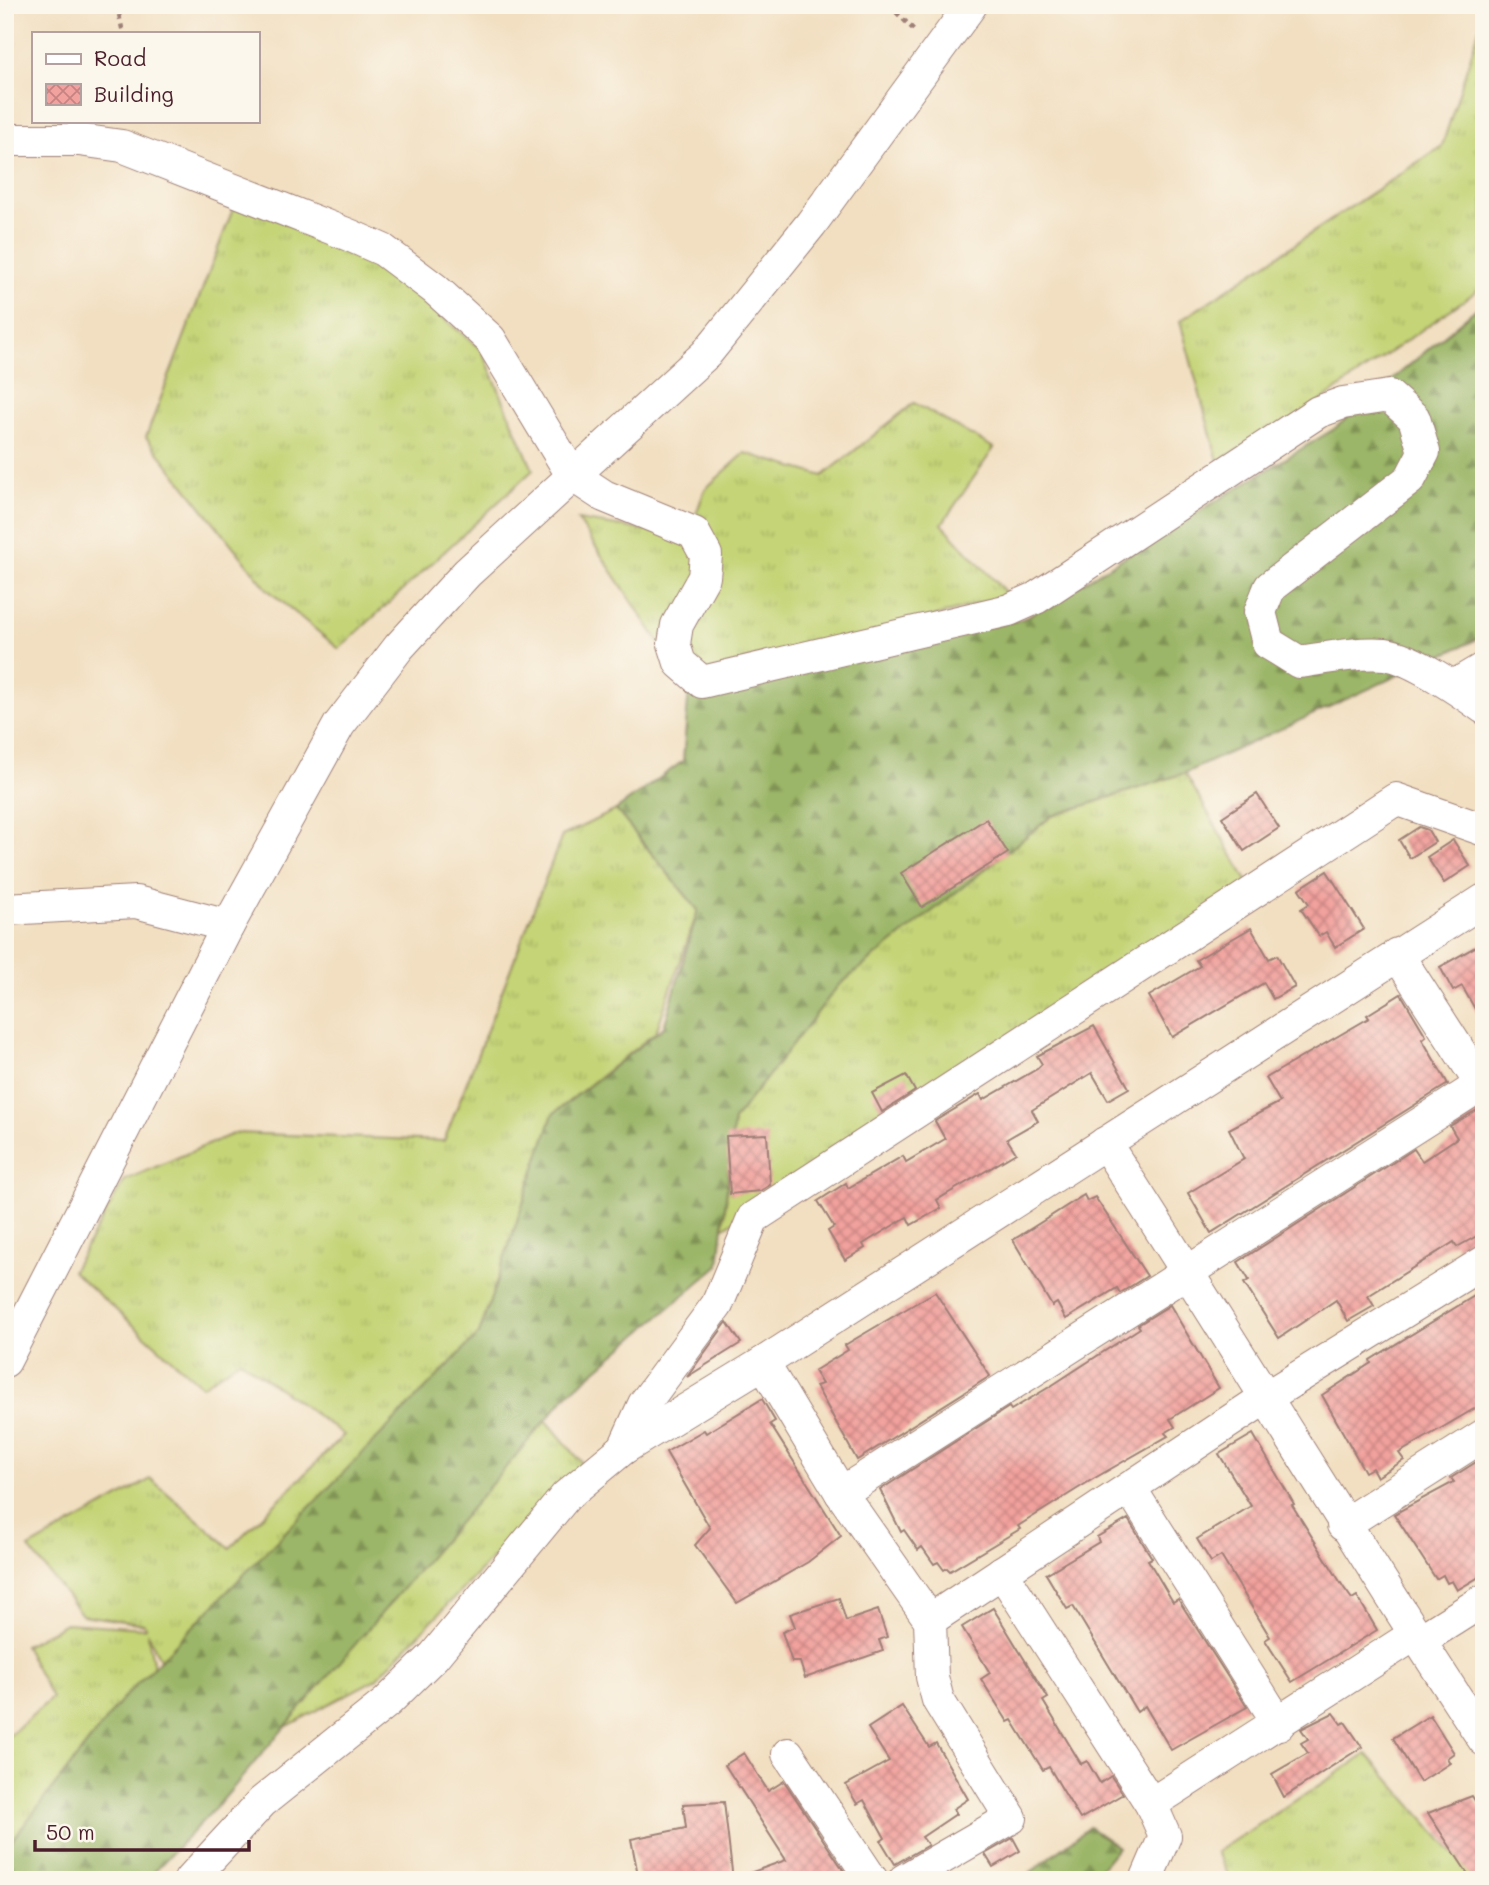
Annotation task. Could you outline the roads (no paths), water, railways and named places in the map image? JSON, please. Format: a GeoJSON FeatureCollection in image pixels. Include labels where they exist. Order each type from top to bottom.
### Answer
{"type":"FeatureCollection","features":[{"type":"Feature","properties":{"kind":"street"},"geometry":{"type":"LineString","coordinates":[[5,1361],[228,926],[301,789],[339,725],[399,647],[467,573],[706,354],[811,223],[971,5]]}},
{"type":"Feature","properties":{"kind":"street"},"geometry":{"type":"LineString","coordinates":[[5,140],[79,141],[122,146],[383,250],[435,289],[490,339],[572,475],[604,496],[694,533],[706,555],[704,577],[677,625],[674,644],[680,663],[702,682],[1009,610],[1036,598],[1318,412],[1343,403],[1389,396],[1414,418],[1424,452],[1410,479],[1270,587],[1260,612],[1268,643],[1299,662],[1349,654],[1388,654],[1454,686],[1484,708]]}},
{"type":"Feature","properties":{"kind":"street"},"geometry":{"type":"LineString","coordinates":[[1454,686],[1484,668]]}},
{"type":"Feature","properties":{"kind":"street"},"geometry":{"type":"LineString","coordinates":[[624,1448],[644,1404],[717,1305],[753,1218],[1396,799],[1484,830]]}},
{"type":"Feature","properties":{"kind":"street"},"geometry":{"type":"LineString","coordinates":[[190,1880],[262,1802],[387,1702],[434,1656],[566,1496],[624,1448],[763,1363],[1484,900]]}},
{"type":"Feature","properties":{"kind":"street"},"geometry":{"type":"LineString","coordinates":[[5,909],[136,902],[228,926]]}},
{"type":"Feature","properties":{"kind":"street"},"geometry":{"type":"LineString","coordinates":[[841,1493],[1483,1086],[1397,954]]}},
{"type":"Feature","properties":{"kind":"street"},"geometry":{"type":"LineString","coordinates":[[1105,1143],[1189,1272],[1343,1525],[1484,1740]]}},
{"type":"Feature","properties":{"kind":"street"},"geometry":{"type":"LineString","coordinates":[[930,1620],[1265,1398],[1484,1262]]}},
{"type":"Feature","properties":{"kind":"street"},"geometry":{"type":"LineString","coordinates":[[763,1363],[841,1493],[930,1620],[932,1677],[938,1700],[1011,1818],[904,1880]]}},
{"type":"Feature","properties":{"kind":"street"},"geometry":{"type":"LineString","coordinates":[[1343,1525],[1484,1435]]}},
{"type":"Feature","properties":{"kind":"street"},"geometry":{"type":"LineString","coordinates":[[1130,1488],[1279,1724]]}},
{"type":"Feature","properties":{"kind":"street"},"geometry":{"type":"LineString","coordinates":[[1002,1572],[1151,1804],[1165,1836],[1146,1880]]}},
{"type":"Feature","properties":{"kind":"street"},"geometry":{"type":"LineString","coordinates":[[1151,1804],[1416,1638],[1484,1600]]}},
{"type":"Feature","properties":{"kind":"street"},"geometry":{"type":"LineString","coordinates":[[788,1754],[872,1880]]}}]}
